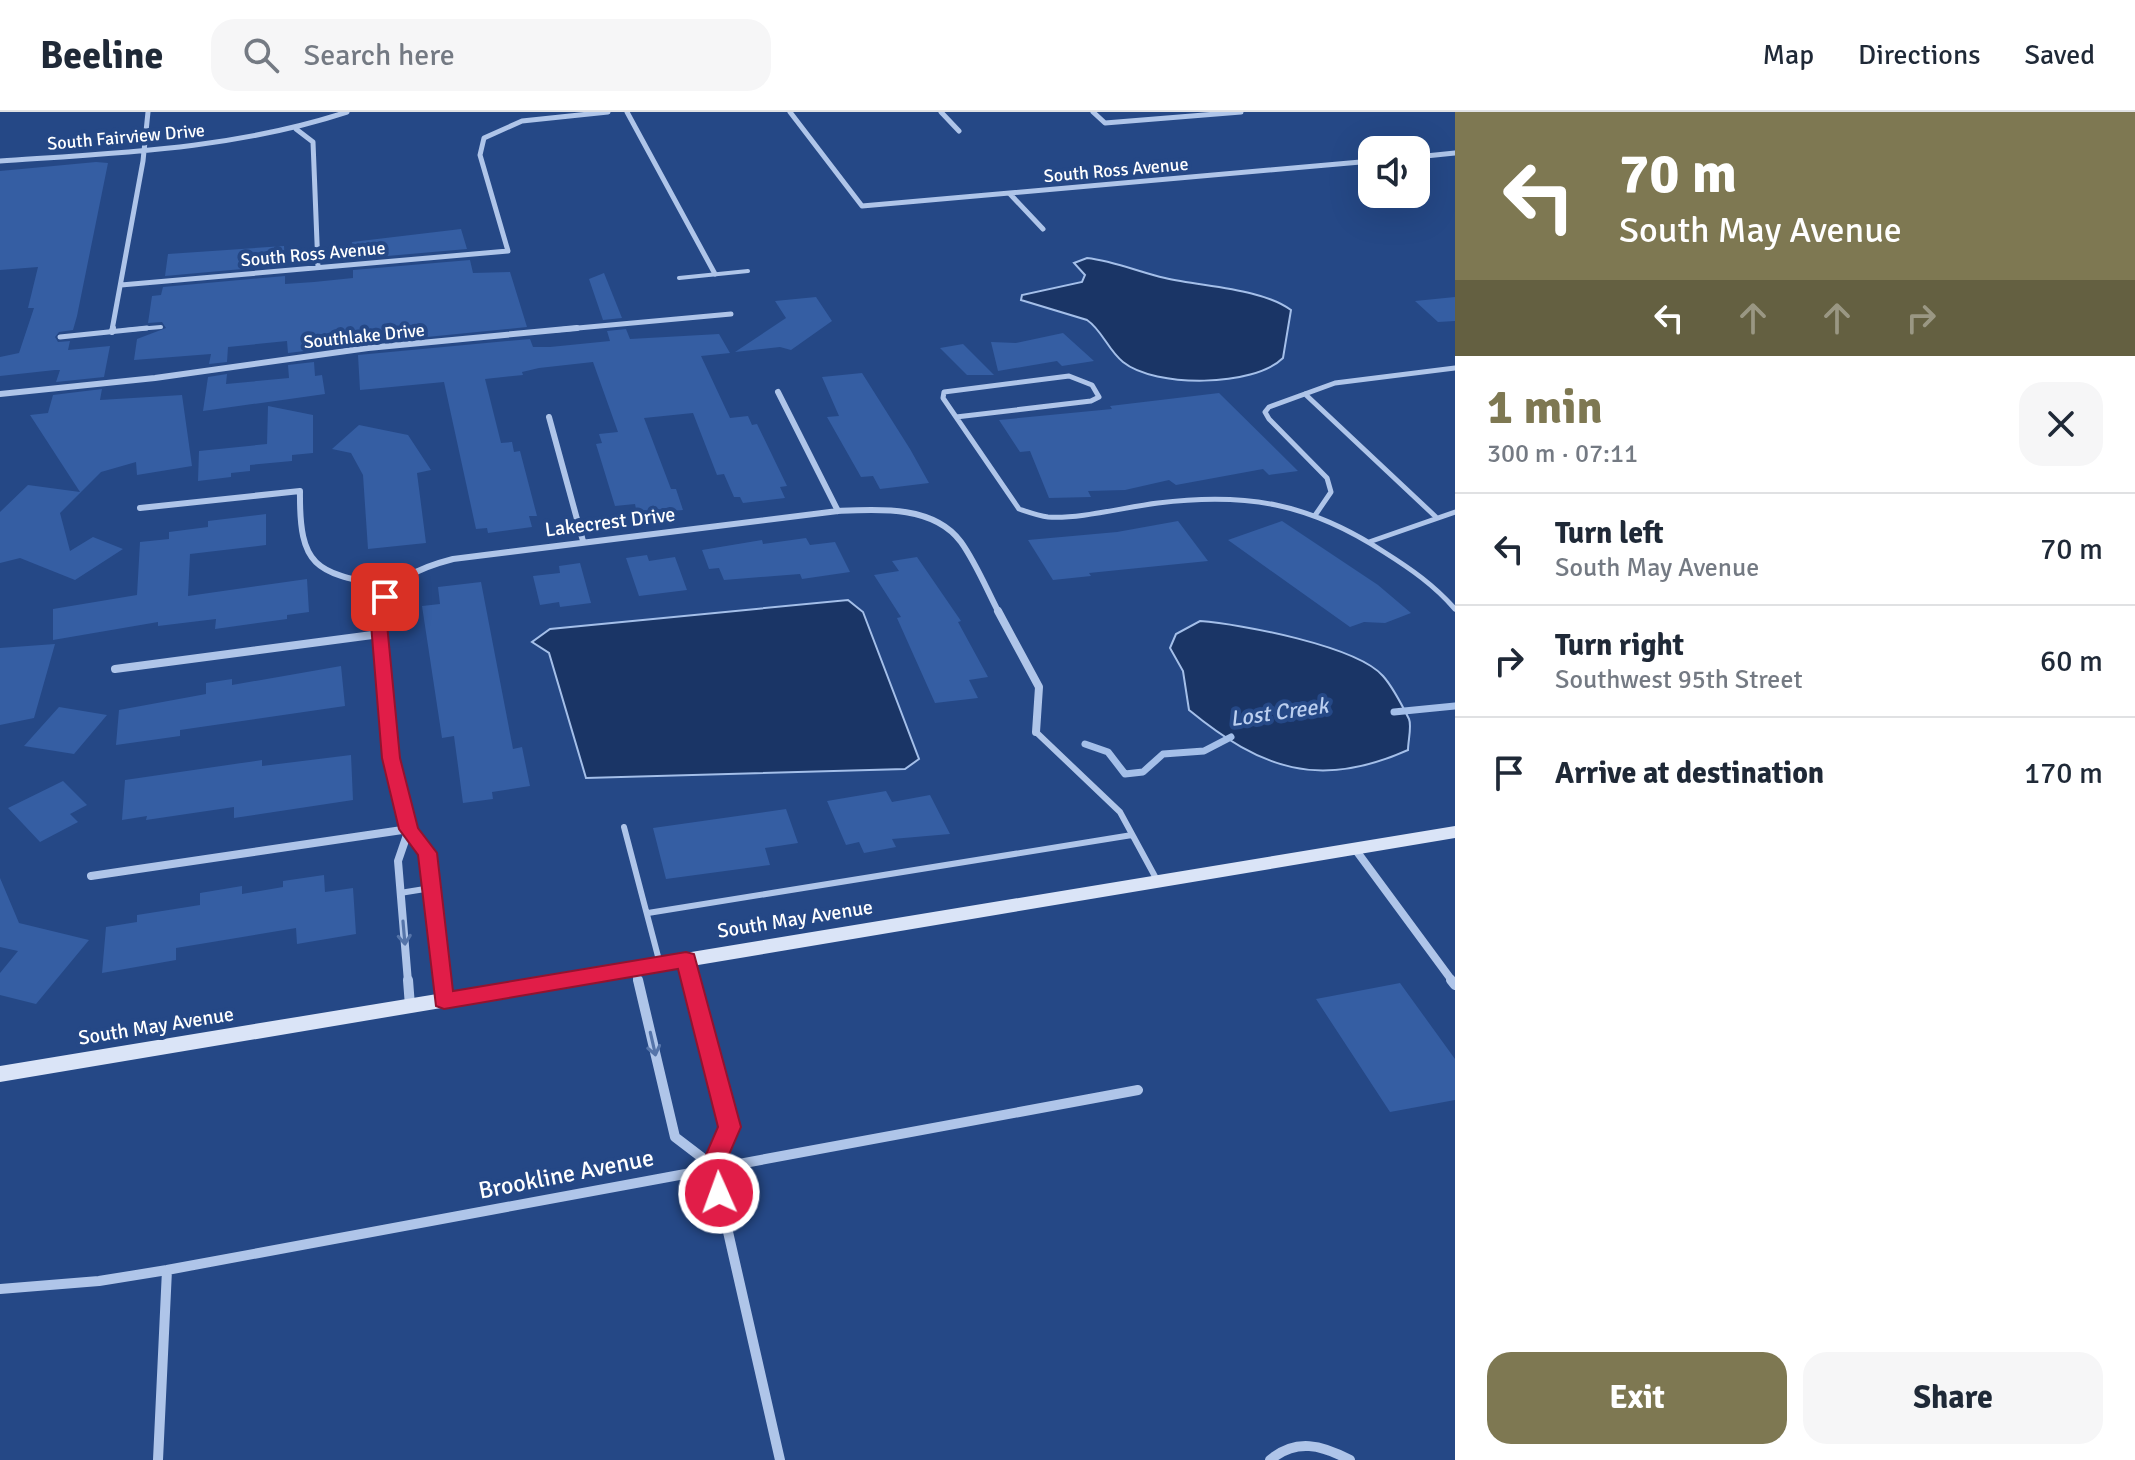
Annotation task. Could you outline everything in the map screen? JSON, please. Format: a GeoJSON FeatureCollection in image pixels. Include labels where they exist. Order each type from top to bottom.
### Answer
{"type":"FeatureCollection","features":[{"type":"Feature","properties":{"kind":"main road","name":"South May Avenue"},"geometry":{"type":"LineString","coordinates":[[0,1074],[1455,832]]}},
{"type":"Feature","properties":{"kind":"street"},"geometry":{"type":"LineString","coordinates":[[112,332],[148,112]]}},
{"type":"Feature","properties":{"kind":"street","name":"South Fairview Drive"},"geometry":{"type":"LineString","coordinates":[[0,161],[242,140],[347,112]]}},
{"type":"Feature","properties":{"kind":"street","name":"South Ross Avenue"},"geometry":{"type":"LineString","coordinates":[[121,285],[508,251],[480,155],[481,142],[493,131],[522,121],[608,112]]}},
{"type":"Feature","properties":{"kind":"street"},"geometry":{"type":"LineString","coordinates":[[627,112],[715,274]]}},
{"type":"Feature","properties":{"kind":"street","name":"South Ross Avenue"},"geometry":{"type":"LineString","coordinates":[[790,112],[862,206],[1358,162]]}},
{"type":"Feature","properties":{"kind":"street"},"geometry":{"type":"LineString","coordinates":[[941,112],[959,131]]}},
{"type":"Feature","properties":{"kind":"street"},"geometry":{"type":"LineString","coordinates":[[1093,112],[1105,123],[1241,112]]}},
{"type":"Feature","properties":{"kind":"street"},"geometry":{"type":"LineString","coordinates":[[295,128],[313,142],[318,267]]}},
{"type":"Feature","properties":{"kind":"street"},"geometry":{"type":"LineString","coordinates":[[1430,156],[1455,153]]}},
{"type":"Feature","properties":{"kind":"street"},"geometry":{"type":"LineString","coordinates":[[1010,194],[1043,229]]}},
{"type":"Feature","properties":{"kind":"street","name":"Southlake Drive"},"geometry":{"type":"LineString","coordinates":[[0,394],[167,377],[354,350],[731,314]]}},
{"type":"Feature","properties":{"kind":"street"},"geometry":{"type":"LineString","coordinates":[[778,392],[838,511]]}},
{"type":"Feature","properties":{"kind":"street"},"geometry":{"type":"LineString","coordinates":[[549,417],[583,541]]}},
{"type":"Feature","properties":{"kind":"street"},"geometry":{"type":"LineString","coordinates":[[140,508],[300,491],[301,538],[305,551],[315,561],[343,576],[392,588],[380,609],[391,758],[409,829],[427,853],[444,1000]]}},
{"type":"Feature","properties":{"kind":"street","name":"Lakecrest Drive"},"geometry":{"type":"LineString","coordinates":[[392,588],[427,566],[445,560],[838,511],[885,509],[913,514],[938,523],[960,540],[1039,687],[1036,732]]}},
{"type":"Feature","properties":{"kind":"street"},"geometry":{"type":"LineString","coordinates":[[115,669],[380,634]]}},
{"type":"Feature","properties":{"kind":"street"},"geometry":{"type":"LineString","coordinates":[[91,876],[409,829]]}},
{"type":"Feature","properties":{"kind":"street"},"geometry":{"type":"LineString","coordinates":[[409,829],[398,861],[410,1006]]}},
{"type":"Feature","properties":{"kind":"street"},"geometry":{"type":"LineString","coordinates":[[1355,849],[1455,985]]}},
{"type":"Feature","properties":{"kind":"street"},"geometry":{"type":"LineString","coordinates":[[686,960],[729,1127],[713,1166],[780,1460]]}},
{"type":"Feature","properties":{"kind":"street"},"geometry":{"type":"LineString","coordinates":[[635,968],[675,1137],[713,1166]]}},
{"type":"Feature","properties":{"kind":"street","name":"Brookline Avenue"},"geometry":{"type":"LineString","coordinates":[[0,1289],[99,1281],[167,1270],[713,1166],[1138,1090]]}},
{"type":"Feature","properties":{"kind":"street"},"geometry":{"type":"LineString","coordinates":[[158,1460],[167,1270]]}},
{"type":"Feature","properties":{"kind":"street"},"geometry":{"type":"LineString","coordinates":[[1270,1460],[1289,1446],[1306,1444],[1332,1449],[1350,1460]]}},
{"type":"Feature","properties":{"kind":"lane"},"geometry":{"type":"LineString","coordinates":[[679,278],[748,271]]}},
{"type":"Feature","properties":{"kind":"lane"},"geometry":{"type":"LineString","coordinates":[[60,337],[161,327]]}},
{"type":"Feature","properties":{"kind":"lane"},"geometry":{"type":"LineString","coordinates":[[1316,514],[1331,492],[1327,478],[1265,412],[1269,407],[1350,380],[1455,368]]}},
{"type":"Feature","properties":{"kind":"lane"},"geometry":{"type":"LineString","coordinates":[[956,417],[1091,401],[1099,397],[1093,384],[1069,376],[957,388],[944,392],[943,398],[956,417],[1019,509],[1034,515],[1227,497],[1272,502],[1316,514],[1369,542],[1432,583],[1455,609]]}},
{"type":"Feature","properties":{"kind":"lane"},"geometry":{"type":"LineString","coordinates":[[1305,394],[1437,518]]}},
{"type":"Feature","properties":{"kind":"lane"},"geometry":{"type":"LineString","coordinates":[[1369,542],[1455,512]]}},
{"type":"Feature","properties":{"kind":"lane"},"geometry":{"type":"LineString","coordinates":[[1036,732],[1120,812],[1158,882]]}},
{"type":"Feature","properties":{"kind":"lane"},"geometry":{"type":"LineString","coordinates":[[624,827],[660,964]]}},
{"type":"Feature","properties":{"kind":"lane"},"geometry":{"type":"LineString","coordinates":[[648,913],[1132,835]]}},
{"type":"Feature","properties":{"kind":"lane"},"geometry":{"type":"LineString","coordinates":[[400,893],[431,888]]}},
{"type":"Feature","properties":{"kind":"water"},"geometry":{"type":"Polygon","coordinates":[[[1087,258],[1165,278],[1248,293],[1279,303],[1291,310],[1283,358],[1269,368],[1228,379],[1180,380],[1157,376],[1123,362],[1087,320],[1021,300],[1022,295],[1082,282],[1085,275],[1074,263],[1087,258]]]}},
{"type":"Feature","properties":{"kind":"water"},"geometry":{"type":"Polygon","coordinates":[[[848,600],[863,612],[919,759],[905,769],[586,778],[549,653],[532,642],[550,629],[848,600]]]}},
{"type":"Feature","properties":{"kind":"water"},"geometry":{"type":"Polygon","coordinates":[[[1200,621],[1297,638],[1369,665],[1386,680],[1409,719],[1408,750],[1346,769],[1319,770],[1292,767],[1241,747],[1189,710],[1183,671],[1170,648],[1176,634],[1200,621]]]}},
{"type":"Feature","properties":{"kind":"building"},"geometry":{"type":"Polygon","coordinates":[[[108,163],[77,316],[73,330],[59,332],[55,337],[58,342],[70,341],[68,350],[110,346],[104,377],[56,382],[60,370],[0,376],[0,357],[19,353],[34,308],[28,308],[38,267],[0,270],[0,171],[108,163]]]}},
{"type":"Feature","properties":{"kind":"building"},"geometry":{"type":"Polygon","coordinates":[[[461,229],[467,249],[353,259],[352,242],[461,229]]]}},
{"type":"Feature","properties":{"kind":"building"},"geometry":{"type":"Polygon","coordinates":[[[284,246],[285,265],[165,276],[168,254],[284,246]]]}},
{"type":"Feature","properties":{"kind":"building"},"geometry":{"type":"Polygon","coordinates":[[[470,260],[473,273],[510,272],[527,327],[356,344],[355,333],[312,337],[313,350],[288,353],[287,341],[228,347],[227,362],[209,364],[211,354],[134,360],[137,339],[166,328],[162,322],[148,323],[152,296],[161,295],[163,287],[285,276],[285,284],[314,282],[353,278],[353,270],[470,260]]]}},
{"type":"Feature","properties":{"kind":"building"},"geometry":{"type":"Polygon","coordinates":[[[604,273],[622,318],[603,320],[589,279],[604,273]]]}},
{"type":"Feature","properties":{"kind":"building"},"geometry":{"type":"Polygon","coordinates":[[[816,297],[832,321],[791,350],[780,347],[735,352],[786,318],[775,301],[816,297]]]}},
{"type":"Feature","properties":{"kind":"building"},"geometry":{"type":"Polygon","coordinates":[[[1455,297],[1455,321],[1438,322],[1415,301],[1455,297]]]}},
{"type":"Feature","properties":{"kind":"building"},"geometry":{"type":"Polygon","coordinates":[[[626,329],[630,339],[719,334],[730,353],[701,356],[730,418],[748,416],[752,425],[757,424],[787,486],[780,487],[785,498],[743,503],[740,497],[734,497],[724,474],[717,475],[693,413],[644,418],[671,489],[676,489],[683,510],[637,514],[635,504],[615,506],[596,444],[602,443],[599,434],[618,432],[593,362],[539,368],[522,372],[523,375],[485,379],[501,443],[512,442],[514,452],[520,451],[537,516],[529,516],[532,527],[488,533],[487,528],[476,529],[444,382],[360,390],[358,355],[530,339],[533,347],[550,347],[610,341],[607,331],[626,329]]]}},
{"type":"Feature","properties":{"kind":"building"},"geometry":{"type":"Polygon","coordinates":[[[1063,333],[1094,361],[1062,366],[1057,361],[998,371],[991,342],[1016,343],[1063,333]]]}},
{"type":"Feature","properties":{"kind":"building"},"geometry":{"type":"Polygon","coordinates":[[[963,344],[994,375],[967,375],[940,348],[963,344]]]}},
{"type":"Feature","properties":{"kind":"building"},"geometry":{"type":"Polygon","coordinates":[[[314,362],[315,376],[322,375],[325,394],[203,411],[208,377],[227,374],[226,384],[289,378],[288,365],[314,362]]]}},
{"type":"Feature","properties":{"kind":"building"},"geometry":{"type":"Polygon","coordinates":[[[862,373],[929,483],[880,489],[873,476],[861,477],[827,417],[839,416],[822,377],[862,373]]]}},
{"type":"Feature","properties":{"kind":"building"},"geometry":{"type":"Polygon","coordinates":[[[102,389],[100,400],[182,395],[192,466],[137,475],[136,462],[101,472],[60,513],[70,551],[93,537],[123,549],[75,580],[20,558],[0,563],[0,512],[28,485],[80,492],[30,415],[48,413],[53,395],[102,389]]]}},
{"type":"Feature","properties":{"kind":"building"},"geometry":{"type":"Polygon","coordinates":[[[1219,393],[1298,471],[1269,475],[1263,469],[1176,485],[1169,480],[1125,490],[1088,491],[1091,497],[1049,498],[1030,451],[1020,452],[999,420],[1112,409],[1110,406],[1219,393]]]}},
{"type":"Feature","properties":{"kind":"building"},"geometry":{"type":"Polygon","coordinates":[[[268,406],[313,415],[313,453],[292,455],[292,461],[250,465],[250,471],[231,473],[231,477],[198,481],[199,451],[267,444],[268,406]]]}},
{"type":"Feature","properties":{"kind":"building"},"geometry":{"type":"Polygon","coordinates":[[[359,425],[408,435],[431,470],[417,473],[426,543],[368,549],[363,475],[351,453],[332,449],[359,425]]]}},
{"type":"Feature","properties":{"kind":"building"},"geometry":{"type":"Polygon","coordinates":[[[266,514],[266,545],[190,554],[188,596],[307,579],[309,612],[287,615],[287,619],[215,629],[216,619],[158,626],[158,622],[53,640],[53,609],[137,595],[140,542],[169,539],[169,532],[208,527],[208,521],[266,514]]]}},
{"type":"Feature","properties":{"kind":"building"},"geometry":{"type":"Polygon","coordinates":[[[1178,521],[1208,561],[1089,573],[1091,576],[1053,580],[1028,540],[1117,532],[1178,521]]]}},
{"type":"Feature","properties":{"kind":"building"},"geometry":{"type":"Polygon","coordinates":[[[1282,521],[1378,585],[1411,613],[1385,623],[1364,622],[1350,627],[1228,540],[1282,521]]]}},
{"type":"Feature","properties":{"kind":"building"},"geometry":{"type":"Polygon","coordinates":[[[806,538],[810,545],[835,542],[850,572],[802,579],[800,574],[724,580],[719,568],[709,569],[702,550],[762,540],[763,544],[806,538]]]}},
{"type":"Feature","properties":{"kind":"building"},"geometry":{"type":"Polygon","coordinates":[[[647,555],[649,561],[675,557],[687,590],[639,596],[626,558],[647,555]]]}},
{"type":"Feature","properties":{"kind":"building"},"geometry":{"type":"Polygon","coordinates":[[[917,557],[961,621],[958,622],[988,677],[969,680],[978,698],[935,703],[897,618],[901,617],[874,575],[899,571],[892,561],[917,557]]]}},
{"type":"Feature","properties":{"kind":"building"},"geometry":{"type":"Polygon","coordinates":[[[580,563],[591,603],[560,607],[559,602],[540,605],[533,576],[560,573],[559,566],[580,563]]]}},
{"type":"Feature","properties":{"kind":"building"},"geometry":{"type":"Polygon","coordinates":[[[481,582],[513,749],[522,747],[530,786],[492,792],[493,799],[463,803],[454,736],[442,738],[422,606],[440,604],[438,587],[481,582]]]}},
{"type":"Feature","properties":{"kind":"building"},"geometry":{"type":"Polygon","coordinates":[[[55,644],[34,718],[0,725],[0,648],[55,644]]]}},
{"type":"Feature","properties":{"kind":"building"},"geometry":{"type":"Polygon","coordinates":[[[341,666],[345,706],[180,730],[180,736],[116,745],[119,710],[206,694],[206,683],[232,679],[232,685],[341,666]]]}},
{"type":"Feature","properties":{"kind":"building"},"geometry":{"type":"Polygon","coordinates":[[[59,707],[107,715],[74,754],[24,746],[59,707]]]}},
{"type":"Feature","properties":{"kind":"building"},"geometry":{"type":"Polygon","coordinates":[[[351,755],[353,800],[234,818],[234,807],[146,820],[147,816],[122,820],[125,780],[262,760],[262,766],[351,755]]]}},
{"type":"Feature","properties":{"kind":"building"},"geometry":{"type":"Polygon","coordinates":[[[63,781],[87,805],[70,814],[78,822],[40,842],[8,808],[63,781]]]}},
{"type":"Feature","properties":{"kind":"building"},"geometry":{"type":"Polygon","coordinates":[[[886,791],[892,802],[930,795],[950,834],[892,839],[896,847],[864,853],[859,842],[846,845],[827,801],[886,791]]]}},
{"type":"Feature","properties":{"kind":"building"},"geometry":{"type":"Polygon","coordinates":[[[786,809],[798,843],[765,848],[770,865],[666,879],[653,828],[786,809]]]}},
{"type":"Feature","properties":{"kind":"building"},"geometry":{"type":"Polygon","coordinates":[[[324,875],[325,892],[353,888],[356,934],[297,944],[296,928],[176,948],[176,960],[102,973],[106,927],[137,922],[137,915],[200,905],[200,893],[242,886],[242,894],[283,887],[283,881],[324,875]]]}},
{"type":"Feature","properties":{"kind":"building"},"geometry":{"type":"Polygon","coordinates":[[[0,878],[19,923],[89,940],[36,1004],[0,995],[0,973],[18,951],[0,947],[0,878]]]}},
{"type":"Feature","properties":{"kind":"building"},"geometry":{"type":"Polygon","coordinates":[[[1400,983],[1455,1059],[1455,1100],[1390,1112],[1316,999],[1400,983]]]}},
{"type":"Feature","properties":{"kind":"waterway","name":"Lost Creek"},"geometry":{"type":"LineString","coordinates":[[1394,712],[1455,706]]}},
{"type":"Feature","properties":{"kind":"waterway","name":"Lost Creek"},"geometry":{"type":"LineString","coordinates":[[1085,744],[1108,752],[1125,774],[1143,772],[1163,754],[1204,751],[1231,737]]}},
{"type":"Feature","properties":{"kind":"route"},"geometry":{"type":"LineString","coordinates":[[385,597],[379,624],[391,758],[409,829],[427,853],[444,1000],[686,960],[729,1127],[713,1166],[719,1193]]}}]}
